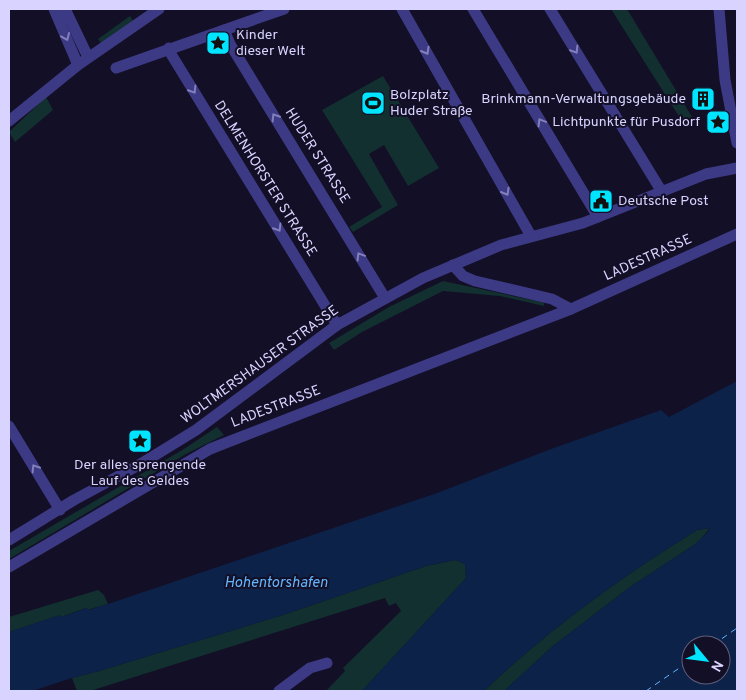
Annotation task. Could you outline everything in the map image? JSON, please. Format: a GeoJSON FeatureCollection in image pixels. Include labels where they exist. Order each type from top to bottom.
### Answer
{"type":"FeatureCollection","features":[{"type":"Feature","properties":{"kind":"street"},"geometry":{"type":"LineString","coordinates":[[54,9],[78,64]]}},
{"type":"Feature","properties":{"kind":"street"},"geometry":{"type":"LineString","coordinates":[[65,9],[88,57]]}},
{"type":"Feature","properties":{"kind":"street"},"geometry":{"type":"LineString","coordinates":[[9,122],[78,64],[159,9]]}},
{"type":"Feature","properties":{"kind":"street"},"geometry":{"type":"LineString","coordinates":[[116,68],[284,9]]}},
{"type":"Feature","properties":{"kind":"street"},"geometry":{"type":"LineString","coordinates":[[402,9],[531,236]]}},
{"type":"Feature","properties":{"kind":"street"},"geometry":{"type":"LineString","coordinates":[[474,9],[598,217]]}},
{"type":"Feature","properties":{"kind":"street"},"geometry":{"type":"LineString","coordinates":[[550,9],[662,192]]}},
{"type":"Feature","properties":{"kind":"street"},"geometry":{"type":"LineString","coordinates":[[719,9],[725,80],[737,143]]}},
{"type":"Feature","properties":{"kind":"street","name":"HUDER STRASSE"},"geometry":{"type":"LineString","coordinates":[[224,30],[230,44],[385,298]]}},
{"type":"Feature","properties":{"kind":"street","name":"DELMENHORSTER STRASSE"},"geometry":{"type":"LineString","coordinates":[[169,48],[337,325]]}},
{"type":"Feature","properties":{"kind":"street","name":"WOLTMERSHAUSER STRASSE"},"geometry":{"type":"LineString","coordinates":[[9,540],[74,500],[139,465],[196,430],[337,325],[423,278],[501,245],[566,228],[706,174],[737,168]]}},
{"type":"Feature","properties":{"kind":"street","name":"LADESTRASSE"},"geometry":{"type":"LineString","coordinates":[[9,567],[210,449],[571,309],[737,234]]}},
{"type":"Feature","properties":{"kind":"street"},"geometry":{"type":"LineString","coordinates":[[453,265],[463,276],[475,281],[552,298],[571,309]]}},
{"type":"Feature","properties":{"kind":"street"},"geometry":{"type":"LineString","coordinates":[[9,426],[60,510]]}},
{"type":"Feature","properties":{"kind":"street"},"geometry":{"type":"LineString","coordinates":[[279,691],[310,668],[327,663]]}},
{"type":"Feature","properties":{"kind":"green space"},"geometry":{"type":"Polygon","coordinates":[[[611,9],[627,9],[695,122],[685,126],[611,9]]]}},
{"type":"Feature","properties":{"kind":"green space"},"geometry":{"type":"Polygon","coordinates":[[[130,16],[133,21],[101,43],[98,39],[130,16]]]}},
{"type":"Feature","properties":{"kind":"green space"},"geometry":{"type":"Polygon","coordinates":[[[383,76],[439,168],[408,186],[384,145],[369,154],[398,205],[353,232],[349,227],[382,207],[322,110],[383,76]]]}},
{"type":"Feature","properties":{"kind":"green space"},"geometry":{"type":"Polygon","coordinates":[[[46,97],[53,110],[15,142],[9,132],[46,97]]]}},
{"type":"Feature","properties":{"kind":"green space"},"geometry":{"type":"Polygon","coordinates":[[[443,281],[541,302],[544,303],[544,306],[500,296],[443,291],[362,332],[334,350],[329,343],[389,307],[443,281]]]}},
{"type":"Feature","properties":{"kind":"green space"},"geometry":{"type":"Polygon","coordinates":[[[217,427],[224,435],[186,454],[9,559],[9,551],[184,449],[217,427]]]}},
{"type":"Feature","properties":{"kind":"green space"},"geometry":{"type":"Polygon","coordinates":[[[710,528],[694,545],[630,587],[553,646],[504,691],[484,691],[534,646],[613,585],[697,530],[710,528]]]}},
{"type":"Feature","properties":{"kind":"green space"},"geometry":{"type":"Polygon","coordinates":[[[455,560],[465,564],[466,578],[362,691],[326,691],[345,671],[343,668],[401,611],[396,603],[389,606],[385,598],[90,691],[77,691],[72,678],[286,614],[426,566],[455,560]]]}},
{"type":"Feature","properties":{"kind":"green space"},"geometry":{"type":"Polygon","coordinates":[[[98,590],[104,595],[108,604],[87,610],[86,608],[61,617],[60,615],[9,632],[9,617],[98,590]]]}},
{"type":"Feature","properties":{"kind":"water","name":"Hohentorshafen"},"geometry":{"type":"Polygon","coordinates":[[[737,381],[736,691],[504,691],[553,646],[630,587],[694,545],[710,528],[697,530],[613,585],[534,646],[484,691],[362,691],[466,578],[465,564],[455,560],[426,566],[286,614],[32,691],[9,691],[9,632],[60,615],[61,617],[87,608],[88,610],[108,604],[437,493],[551,449],[661,410],[669,417],[737,381]]]}},
{"type":"Feature","properties":{"kind":"ferry route"},"geometry":{"type":"LineString","coordinates":[[727,635],[737,628]]}},
{"type":"Feature","properties":{"kind":"ferry route"},"geometry":{"type":"LineString","coordinates":[[646,691],[681,667]]}},
{"type":"Feature","properties":{"kind":"place","name":"Kinder dieser Welt"},"geometry":{"type":"Point","coordinates":[218,43]}},
{"type":"Feature","properties":{"kind":"place","name":"Brinkmann-Verwaltungsgebäude"},"geometry":{"type":"Point","coordinates":[703,99]}},
{"type":"Feature","properties":{"kind":"place","name":"Bolzplatz Huder Straße"},"geometry":{"type":"Point","coordinates":[373,103]}},
{"type":"Feature","properties":{"kind":"place","name":"Lichtpunkte für Pusdorf"},"geometry":{"type":"Point","coordinates":[718,122]}},
{"type":"Feature","properties":{"kind":"place","name":"Deutsche Post"},"geometry":{"type":"Point","coordinates":[601,201]}},
{"type":"Feature","properties":{"kind":"place","name":"Der alles sprengende Lauf des Geldes"},"geometry":{"type":"Point","coordinates":[140,441]}}]}
